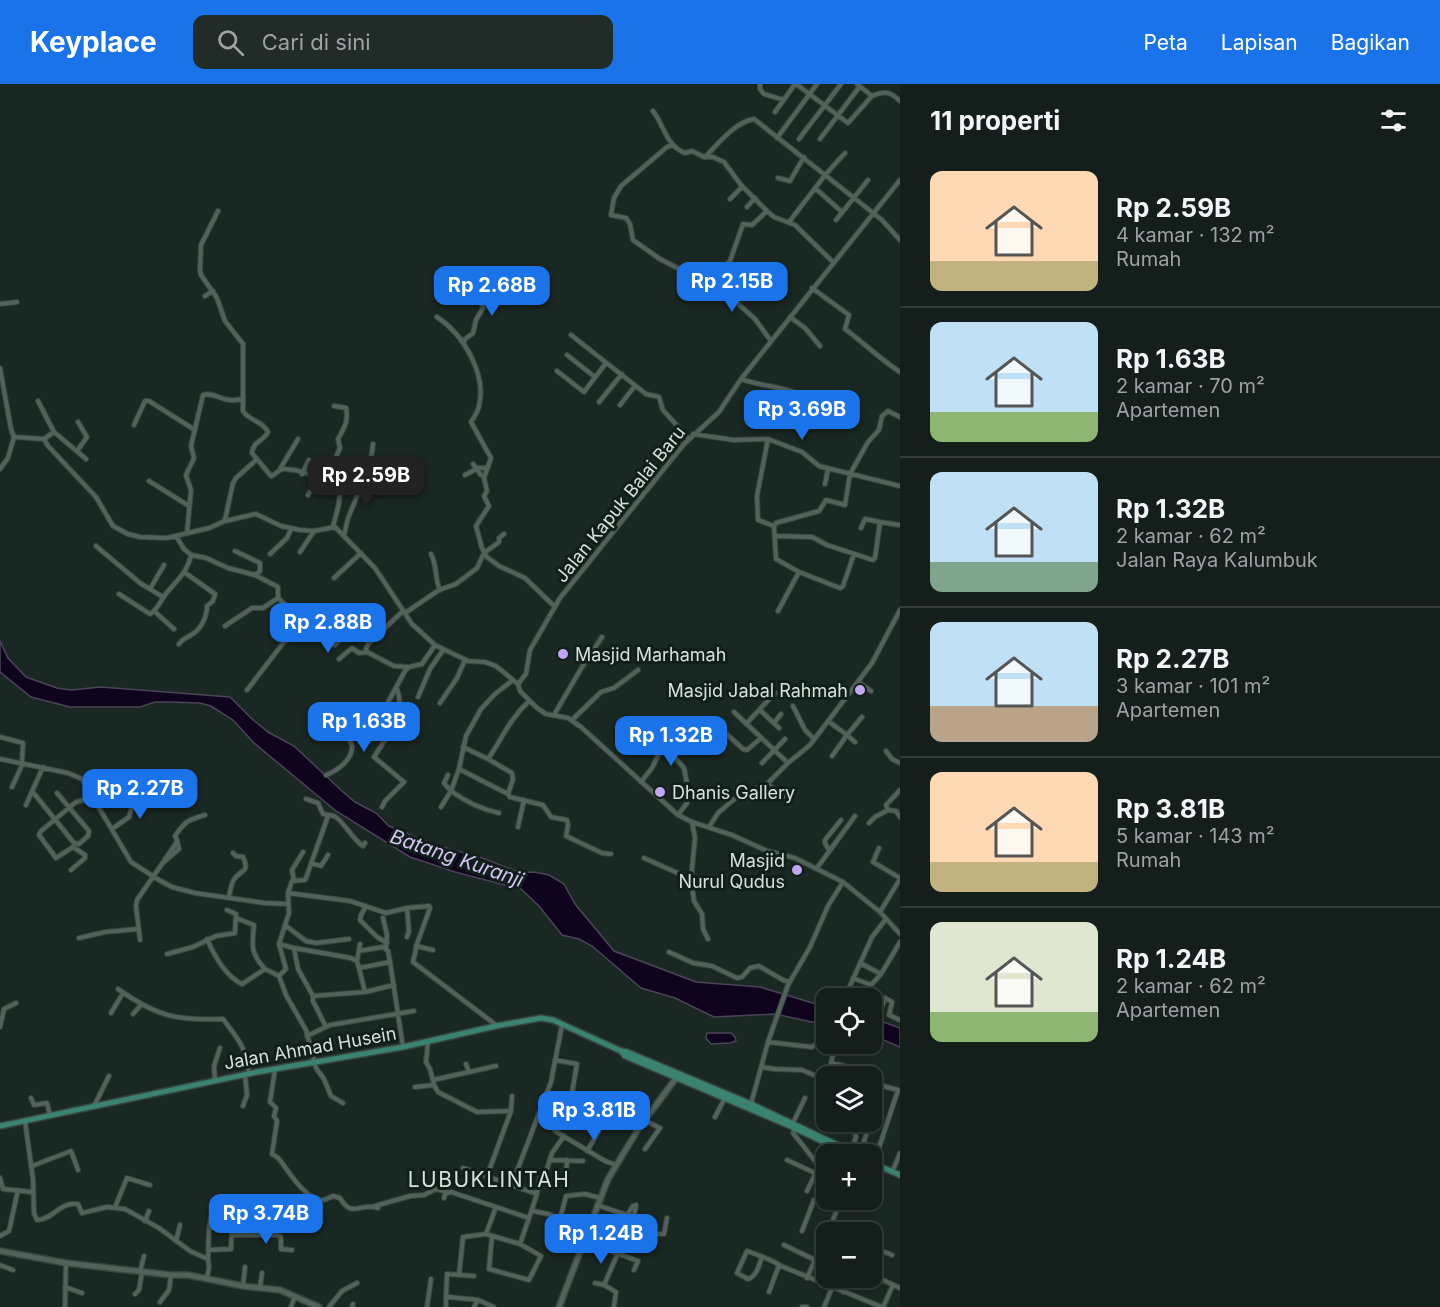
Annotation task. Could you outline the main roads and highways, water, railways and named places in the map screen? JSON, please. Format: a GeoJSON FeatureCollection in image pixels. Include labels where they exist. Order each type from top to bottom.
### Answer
{"type":"FeatureCollection","features":[{"type":"Feature","properties":{"kind":"main road","name":"Jalan Ahmad Husein"},"geometry":{"type":"LineString","coordinates":[[0,1126],[215,1081],[403,1047],[541,1018],[562,1024],[625,1056],[676,1078],[751,1104],[794,1126]]}},
{"type":"Feature","properties":{"kind":"main road","name":"Jalan Ahmad Husein"},"geometry":{"type":"LineString","coordinates":[[621,1052],[627,1052],[833,1144]]}},
{"type":"Feature","properties":{"kind":"main road"},"geometry":{"type":"LineString","coordinates":[[882,1167],[900,1174]]}},
{"type":"Feature","properties":{"kind":"main road"},"geometry":{"type":"LineString","coordinates":[[882,1167],[900,1174]]}},
{"type":"Feature","properties":{"kind":"water","name":"Batang Kuranji"},"geometry":{"type":"Polygon","coordinates":[[[0,641],[8,658],[26,677],[57,688],[71,690],[101,687],[230,697],[268,732],[294,746],[355,802],[376,813],[389,826],[433,844],[485,859],[521,873],[534,872],[549,875],[564,884],[575,904],[614,951],[696,982],[760,987],[816,1004],[816,1023],[775,1014],[714,1017],[675,998],[641,988],[592,946],[579,939],[562,935],[539,906],[521,889],[455,872],[410,857],[336,811],[254,743],[233,720],[211,706],[200,703],[155,702],[140,707],[70,707],[31,697],[0,672],[0,641]]]}},
{"type":"Feature","properties":{"kind":"water"},"geometry":{"type":"Polygon","coordinates":[[[882,1022],[900,1028],[900,1047],[882,1039],[882,1022]]]}},
{"type":"Feature","properties":{"kind":"water"},"geometry":{"type":"Polygon","coordinates":[[[707,1033],[731,1033],[736,1041],[711,1044],[706,1038],[707,1033]]]}},
{"type":"Feature","properties":{"kind":"place","name":"Masjid Marhamah"},"geometry":{"type":"Point","coordinates":[563,654]}},
{"type":"Feature","properties":{"kind":"place","name":"Masjid Jabal Rahmah"},"geometry":{"type":"Point","coordinates":[860,690]}},
{"type":"Feature","properties":{"kind":"place","name":"Dhanis Gallery"},"geometry":{"type":"Point","coordinates":[660,792]}},
{"type":"Feature","properties":{"kind":"place","name":"Masjid Nurul Qudus"},"geometry":{"type":"Point","coordinates":[797,870]}},
{"type":"Feature","properties":{"kind":"district","name":"LUBUKLINTAH"},"geometry":{"type":"Point","coordinates":[489,1179]}}]}
